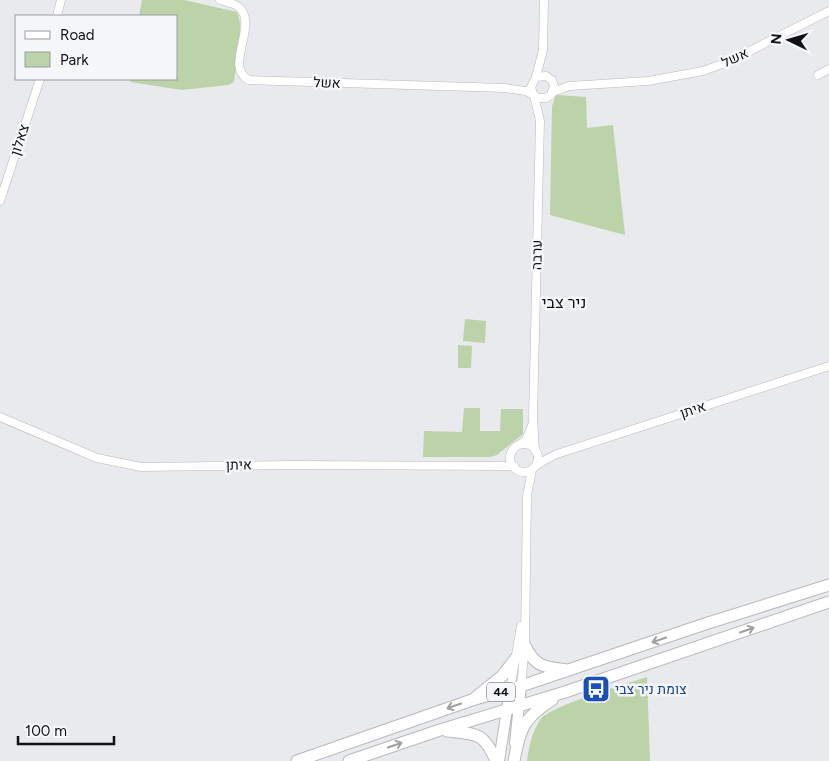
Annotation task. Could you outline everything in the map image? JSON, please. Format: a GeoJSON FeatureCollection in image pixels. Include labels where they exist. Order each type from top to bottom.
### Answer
{"type":"FeatureCollection","features":[{"type":"Feature","properties":{"kind":"highway","name":"44"},"geometry":{"type":"LineString","coordinates":[[297,761],[472,700],[516,688],[829,584]]}},
{"type":"Feature","properties":{"kind":"highway","name":"44"},"geometry":{"type":"LineString","coordinates":[[349,761],[440,730],[565,692],[829,602]]}},
{"type":"Feature","properties":{"kind":"highway"},"geometry":{"type":"LineString","coordinates":[[525,646],[534,660],[540,665],[569,670]]}},
{"type":"Feature","properties":{"kind":"highway"},"geometry":{"type":"LineString","coordinates":[[472,700],[502,676],[516,658]]}},
{"type":"Feature","properties":{"kind":"highway"},"geometry":{"type":"LineString","coordinates":[[514,761],[518,737],[523,727],[535,711],[565,692]]}},
{"type":"Feature","properties":{"kind":"highway"},"geometry":{"type":"LineString","coordinates":[[440,730],[481,737],[488,743],[498,761]]}},
{"type":"Feature","properties":{"kind":"main road"},"geometry":{"type":"LineString","coordinates":[[514,761],[518,707],[516,688]]}},
{"type":"Feature","properties":{"kind":"main road"},"geometry":{"type":"LineString","coordinates":[[498,761],[506,711],[516,688]]}},
{"type":"Feature","properties":{"kind":"street"},"geometry":{"type":"LineString","coordinates":[[57,15],[61,0]]}},
{"type":"Feature","properties":{"kind":"street","name":"אשל"},"geometry":{"type":"LineString","coordinates":[[220,0],[239,7],[244,16],[245,29],[239,68],[242,76],[249,80],[504,88],[517,89],[534,94]]}},
{"type":"Feature","properties":{"kind":"street"},"geometry":{"type":"LineString","coordinates":[[543,50],[531,87],[534,94],[542,98],[551,94],[554,86],[546,68],[543,50],[544,0]]}},
{"type":"Feature","properties":{"kind":"street","name":"אשל"},"geometry":{"type":"LineString","coordinates":[[551,79],[574,85],[648,81],[703,71],[728,62],[829,11]]}},
{"type":"Feature","properties":{"kind":"street"},"geometry":{"type":"LineString","coordinates":[[818,74],[829,69]]}},
{"type":"Feature","properties":{"kind":"street"},"geometry":{"type":"LineString","coordinates":[[534,78],[543,75],[551,79]]}},
{"type":"Feature","properties":{"kind":"street","name":"אשל"},"geometry":{"type":"LineString","coordinates":[[504,88],[534,78]]}},
{"type":"Feature","properties":{"kind":"street","name":"צאלון"},"geometry":{"type":"LineString","coordinates":[[0,201],[40,80]]}},
{"type":"Feature","properties":{"kind":"street","name":"אשל"},"geometry":{"type":"LineString","coordinates":[[551,94],[574,85]]}},
{"type":"Feature","properties":{"kind":"street","name":"ערבה"},"geometry":{"type":"LineString","coordinates":[[534,94],[540,121]]}},
{"type":"Feature","properties":{"kind":"street","name":"ערבה"},"geometry":{"type":"LineString","coordinates":[[536,450],[533,418],[540,121],[545,102],[551,94]]}},
{"type":"Feature","properties":{"kind":"street","name":"איתן"},"geometry":{"type":"LineString","coordinates":[[534,468],[557,454],[829,366]]}},
{"type":"Feature","properties":{"kind":"street","name":"איתן"},"geometry":{"type":"LineString","coordinates":[[0,417],[92,456],[115,463],[141,467],[487,465],[515,468]]}},
{"type":"Feature","properties":{"kind":"street","name":"ערבה"},"geometry":{"type":"LineString","coordinates":[[519,445],[526,440],[533,418]]}},
{"type":"Feature","properties":{"kind":"street"},"geometry":{"type":"LineString","coordinates":[[516,688],[525,646],[527,496],[538,458],[536,450],[527,444],[519,445],[511,458],[523,479],[527,496]]}},
{"type":"Feature","properties":{"kind":"street","name":"איתן"},"geometry":{"type":"LineString","coordinates":[[536,450],[541,454],[557,454]]}},
{"type":"Feature","properties":{"kind":"street","name":"איתן"},"geometry":{"type":"LineString","coordinates":[[487,465],[501,460],[513,452]]}},
{"type":"Feature","properties":{"kind":"street"},"geometry":{"type":"LineString","coordinates":[[515,468],[526,472],[534,468]]}},
{"type":"Feature","properties":{"kind":"street"},"geometry":{"type":"LineString","coordinates":[[516,688],[516,658],[525,599]]}},
{"type":"Feature","properties":{"kind":"green space"},"geometry":{"type":"Polygon","coordinates":[[[142,0],[184,0],[237,12],[240,36],[234,82],[228,85],[182,90],[130,82],[131,80],[178,80],[178,15],[139,15],[142,0]]]}},
{"type":"Feature","properties":{"kind":"green space"},"geometry":{"type":"Polygon","coordinates":[[[556,95],[586,97],[587,128],[613,125],[625,235],[550,215],[552,106],[556,95]]]}},
{"type":"Feature","properties":{"kind":"green space"},"geometry":{"type":"Polygon","coordinates":[[[465,319],[486,321],[485,343],[463,341],[465,319]]]}},
{"type":"Feature","properties":{"kind":"green space"},"geometry":{"type":"Polygon","coordinates":[[[458,345],[472,346],[471,368],[458,368],[458,345]]]}},
{"type":"Feature","properties":{"kind":"green space"},"geometry":{"type":"Polygon","coordinates":[[[464,408],[480,408],[480,431],[500,431],[501,409],[523,409],[523,434],[497,455],[490,457],[423,457],[424,431],[462,432],[464,408]]]}},
{"type":"Feature","properties":{"kind":"green space"},"geometry":{"type":"Polygon","coordinates":[[[647,677],[650,761],[527,761],[535,730],[540,720],[546,714],[573,702],[647,677]]]}},
{"type":"Feature","properties":{"kind":"place","name":"צומת ניר צבי"},"geometry":{"type":"Point","coordinates":[596,689]}},
{"type":"Feature","properties":{"kind":"district","name":"ניר צבי"},"geometry":{"type":"Point","coordinates":[564,302]}}]}
